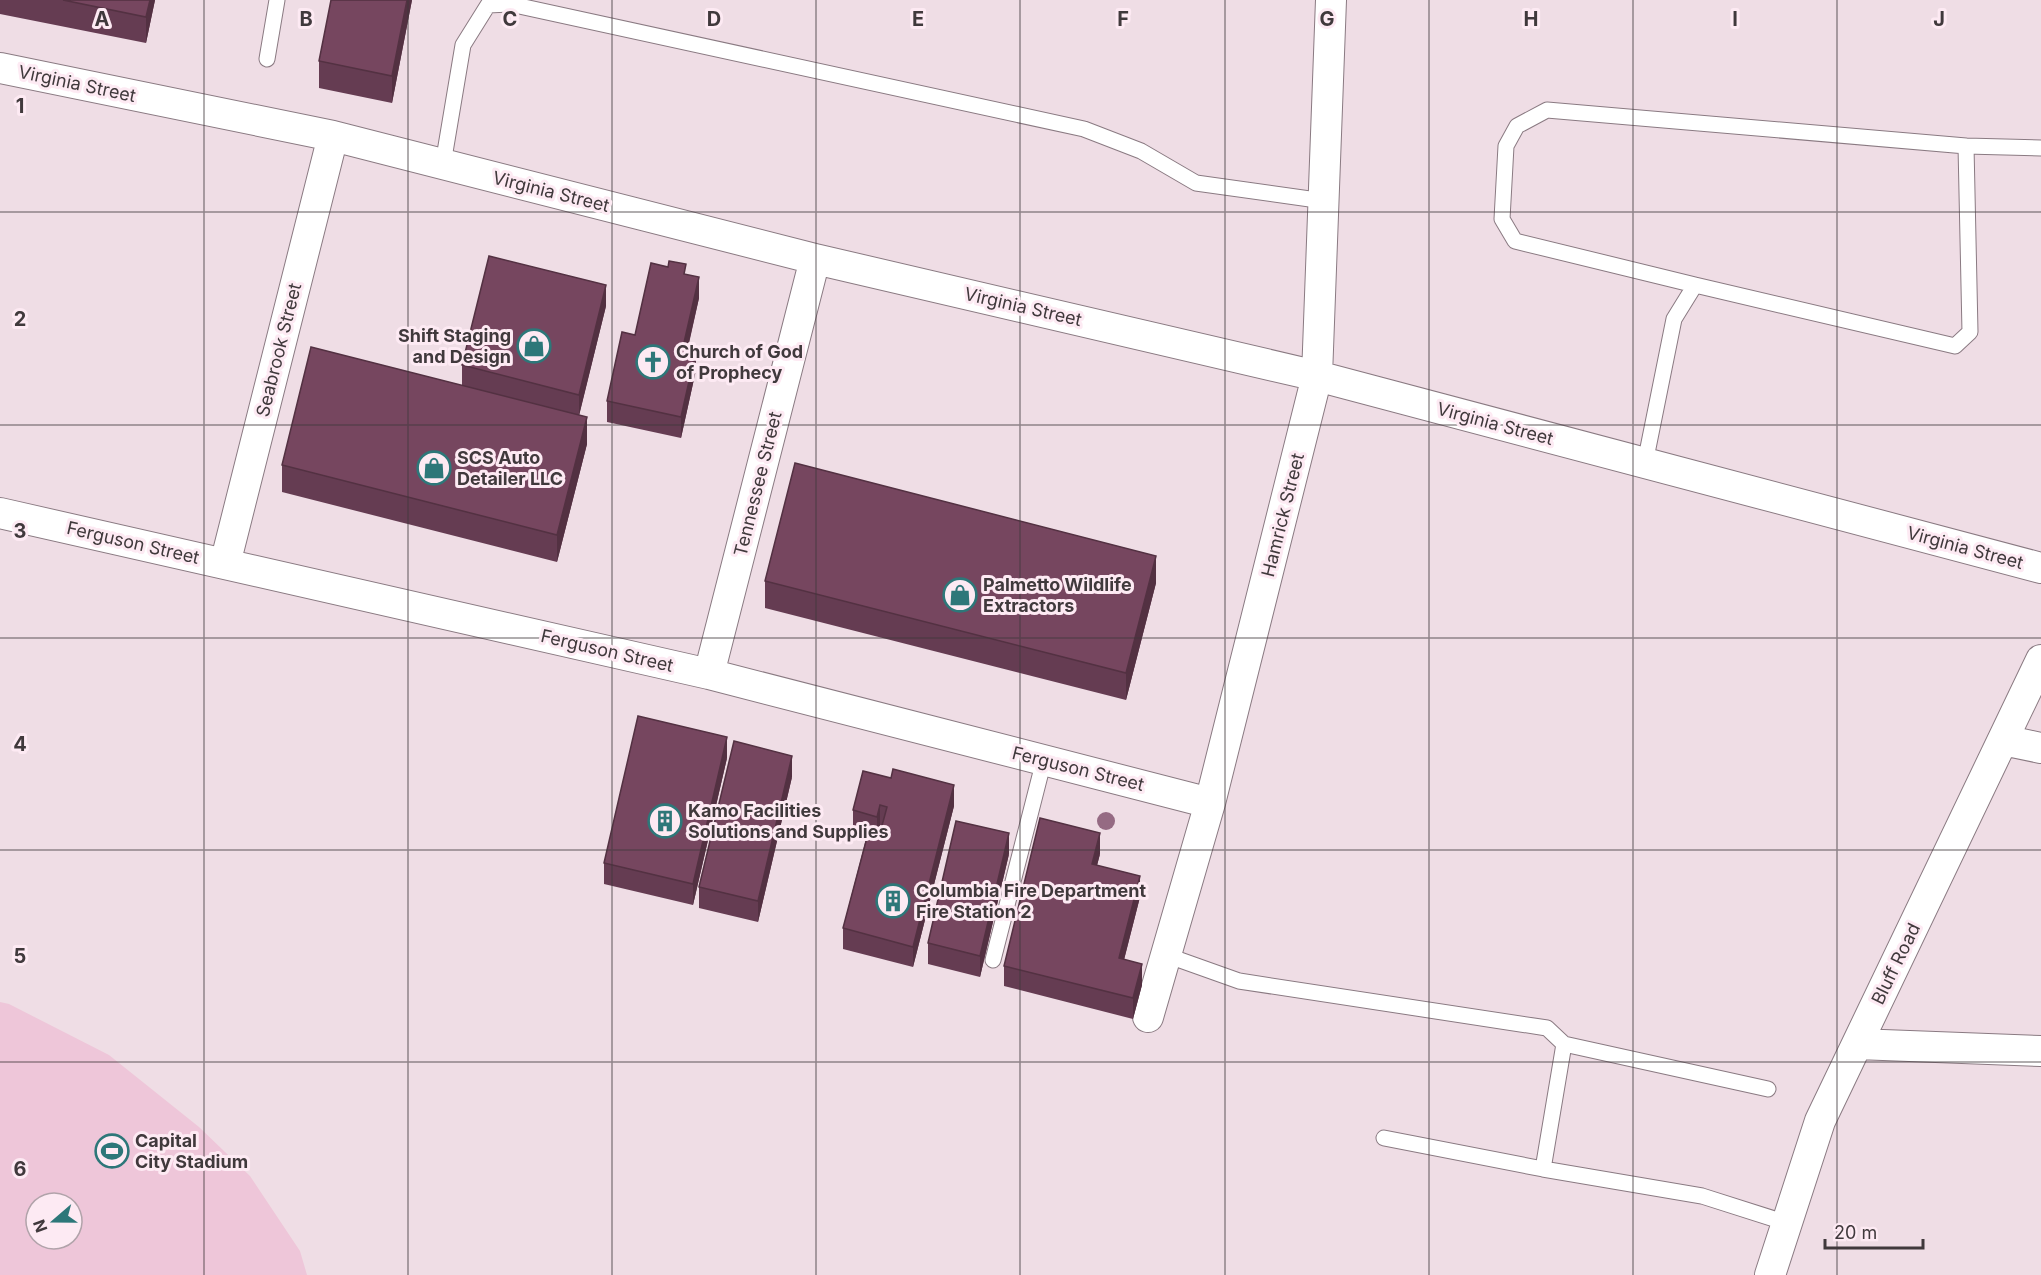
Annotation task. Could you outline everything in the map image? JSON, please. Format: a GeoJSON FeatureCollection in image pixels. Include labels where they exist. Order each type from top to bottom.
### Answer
{"type":"FeatureCollection","features":[{"type":"Feature","properties":{"kind":"street","name":"Hamrick Street"},"geometry":{"type":"LineString","coordinates":[[1148,1017],[1210,803],[1317,376],[1331,0]]}},
{"type":"Feature","properties":{"kind":"street","name":"Virginia Street"},"geometry":{"type":"LineString","coordinates":[[0,68],[333,136],[815,259],[1317,376],[2041,568]]}},
{"type":"Feature","properties":{"kind":"street","name":"Seabrook Street"},"geometry":{"type":"LineString","coordinates":[[225,564],[333,136]]}},
{"type":"Feature","properties":{"kind":"street","name":"Tennessee Street"},"geometry":{"type":"LineString","coordinates":[[709,674],[815,259]]}},
{"type":"Feature","properties":{"kind":"street","name":"Ferguson Street"},"geometry":{"type":"LineString","coordinates":[[0,513],[709,674],[1210,803]]}},
{"type":"Feature","properties":{"kind":"street","name":"Bluff Road"},"geometry":{"type":"LineString","coordinates":[[1770,1275],[1820,1121],[2041,660]]}},
{"type":"Feature","properties":{"kind":"street"},"geometry":{"type":"LineString","coordinates":[[2003,740],[2041,748]]}},
{"type":"Feature","properties":{"kind":"street"},"geometry":{"type":"LineString","coordinates":[[1857,1044],[2041,1051]]}},
{"type":"Feature","properties":{"kind":"lane"},"geometry":{"type":"LineString","coordinates":[[267,59],[277,0]]}},
{"type":"Feature","properties":{"kind":"lane"},"geometry":{"type":"LineString","coordinates":[[443,164],[463,45],[488,5],[510,4],[1084,129],[1142,151],[1196,183],[1324,201]]}},
{"type":"Feature","properties":{"kind":"lane"},"geometry":{"type":"LineString","coordinates":[[1966,146],[1970,332],[1954,346],[1515,241],[1502,219],[1506,146],[1517,126],[1547,110],[1966,146],[2041,148]]}},
{"type":"Feature","properties":{"kind":"lane"},"geometry":{"type":"LineString","coordinates":[[1645,463],[1674,319],[1695,285]]}},
{"type":"Feature","properties":{"kind":"lane"},"geometry":{"type":"LineString","coordinates":[[993,960],[1044,760]]}},
{"type":"Feature","properties":{"kind":"lane"},"geometry":{"type":"LineString","coordinates":[[1166,955],[1239,981],[1547,1028],[1564,1044],[1768,1089]]}},
{"type":"Feature","properties":{"kind":"lane"},"geometry":{"type":"LineString","coordinates":[[1543,1169],[1564,1044]]}},
{"type":"Feature","properties":{"kind":"lane"},"geometry":{"type":"LineString","coordinates":[[1384,1138],[1702,1197],[1787,1223]]}},
{"type":"Feature","properties":{"kind":"shaded area","name":"Capital City Stadium"},"geometry":{"type":"Polygon","coordinates":[[[0,1002],[9,1004],[109,1055],[199,1127],[250,1176],[300,1251],[307,1275],[0,1275],[0,1002]]]}},
{"type":"Feature","properties":{"kind":"building"},"geometry":{"type":"Polygon","coordinates":[[[63,0],[150,0],[146,17],[63,0]]]}},
{"type":"Feature","properties":{"kind":"building"},"geometry":{"type":"Polygon","coordinates":[[[331,0],[407,0],[392,76],[319,61],[331,0]]]}},
{"type":"Feature","properties":{"kind":"building","name":"Shift Staging and Design"},"geometry":{"type":"Polygon","coordinates":[[[489,256],[606,285],[579,395],[462,365],[489,256]]]}},
{"type":"Feature","properties":{"kind":"building","name":"Church of God of Prophecy"},"geometry":{"type":"Polygon","coordinates":[[[669,261],[686,264],[684,274],[699,277],[683,347],[696,350],[681,417],[607,401],[622,332],[635,335],[651,263],[668,267],[669,261]]]}},
{"type":"Feature","properties":{"kind":"building","name":"SCS Auto Detailer LLC"},"geometry":{"type":"Polygon","coordinates":[[[311,347],[587,417],[557,535],[282,465],[311,347]]]}},
{"type":"Feature","properties":{"kind":"building","name":"Palmetto Wildlife Extractors"},"geometry":{"type":"Polygon","coordinates":[[[795,463],[1156,556],[1126,673],[765,581],[795,463]]]}},
{"type":"Feature","properties":{"kind":"building","name":"Kamo Facilities Solutions and Supplies"},"geometry":{"type":"Polygon","coordinates":[[[638,716],[727,737],[693,884],[604,863],[638,716]]]}},
{"type":"Feature","properties":{"kind":"building"},"geometry":{"type":"Polygon","coordinates":[[[734,741],[792,756],[758,901],[699,887],[734,741]]]}},
{"type":"Feature","properties":{"kind":"building","name":"Columbia Fire Department Fire Station 2"},"geometry":{"type":"Polygon","coordinates":[[[893,769],[954,785],[913,947],[843,928],[869,830],[880,833],[887,807],[880,805],[877,817],[853,810],[863,771],[891,778],[893,769]]]}},
{"type":"Feature","properties":{"kind":"building"},"geometry":{"type":"Polygon","coordinates":[[[1040,818],[1100,833],[1092,864],[1140,876],[1119,958],[1142,964],[1133,998],[1004,966],[1040,818]]]}},
{"type":"Feature","properties":{"kind":"building"},"geometry":{"type":"Polygon","coordinates":[[[956,821],[1009,833],[980,956],[928,943],[956,821]]]}},
{"type":"Feature","properties":{"kind":"place","name":"Shift Staging and Design"},"geometry":{"type":"Point","coordinates":[534,346]}},
{"type":"Feature","properties":{"kind":"place","name":"Church of God of Prophecy"},"geometry":{"type":"Point","coordinates":[653,362]}},
{"type":"Feature","properties":{"kind":"place","name":"SCS Auto Detailer LLC"},"geometry":{"type":"Point","coordinates":[434,468]}},
{"type":"Feature","properties":{"kind":"place","name":"Palmetto Wildlife Extractors"},"geometry":{"type":"Point","coordinates":[960,595]}},
{"type":"Feature","properties":{"kind":"place","name":"Kamo Facilities Solutions and Supplies"},"geometry":{"type":"Point","coordinates":[665,821]}},
{"type":"Feature","properties":{"kind":"place","name":"Columbia Fire Department Fire Station 2"},"geometry":{"type":"Point","coordinates":[893,901]}},
{"type":"Feature","properties":{"kind":"place","name":"Capital City Stadium"},"geometry":{"type":"Point","coordinates":[112,1151]}}]}
